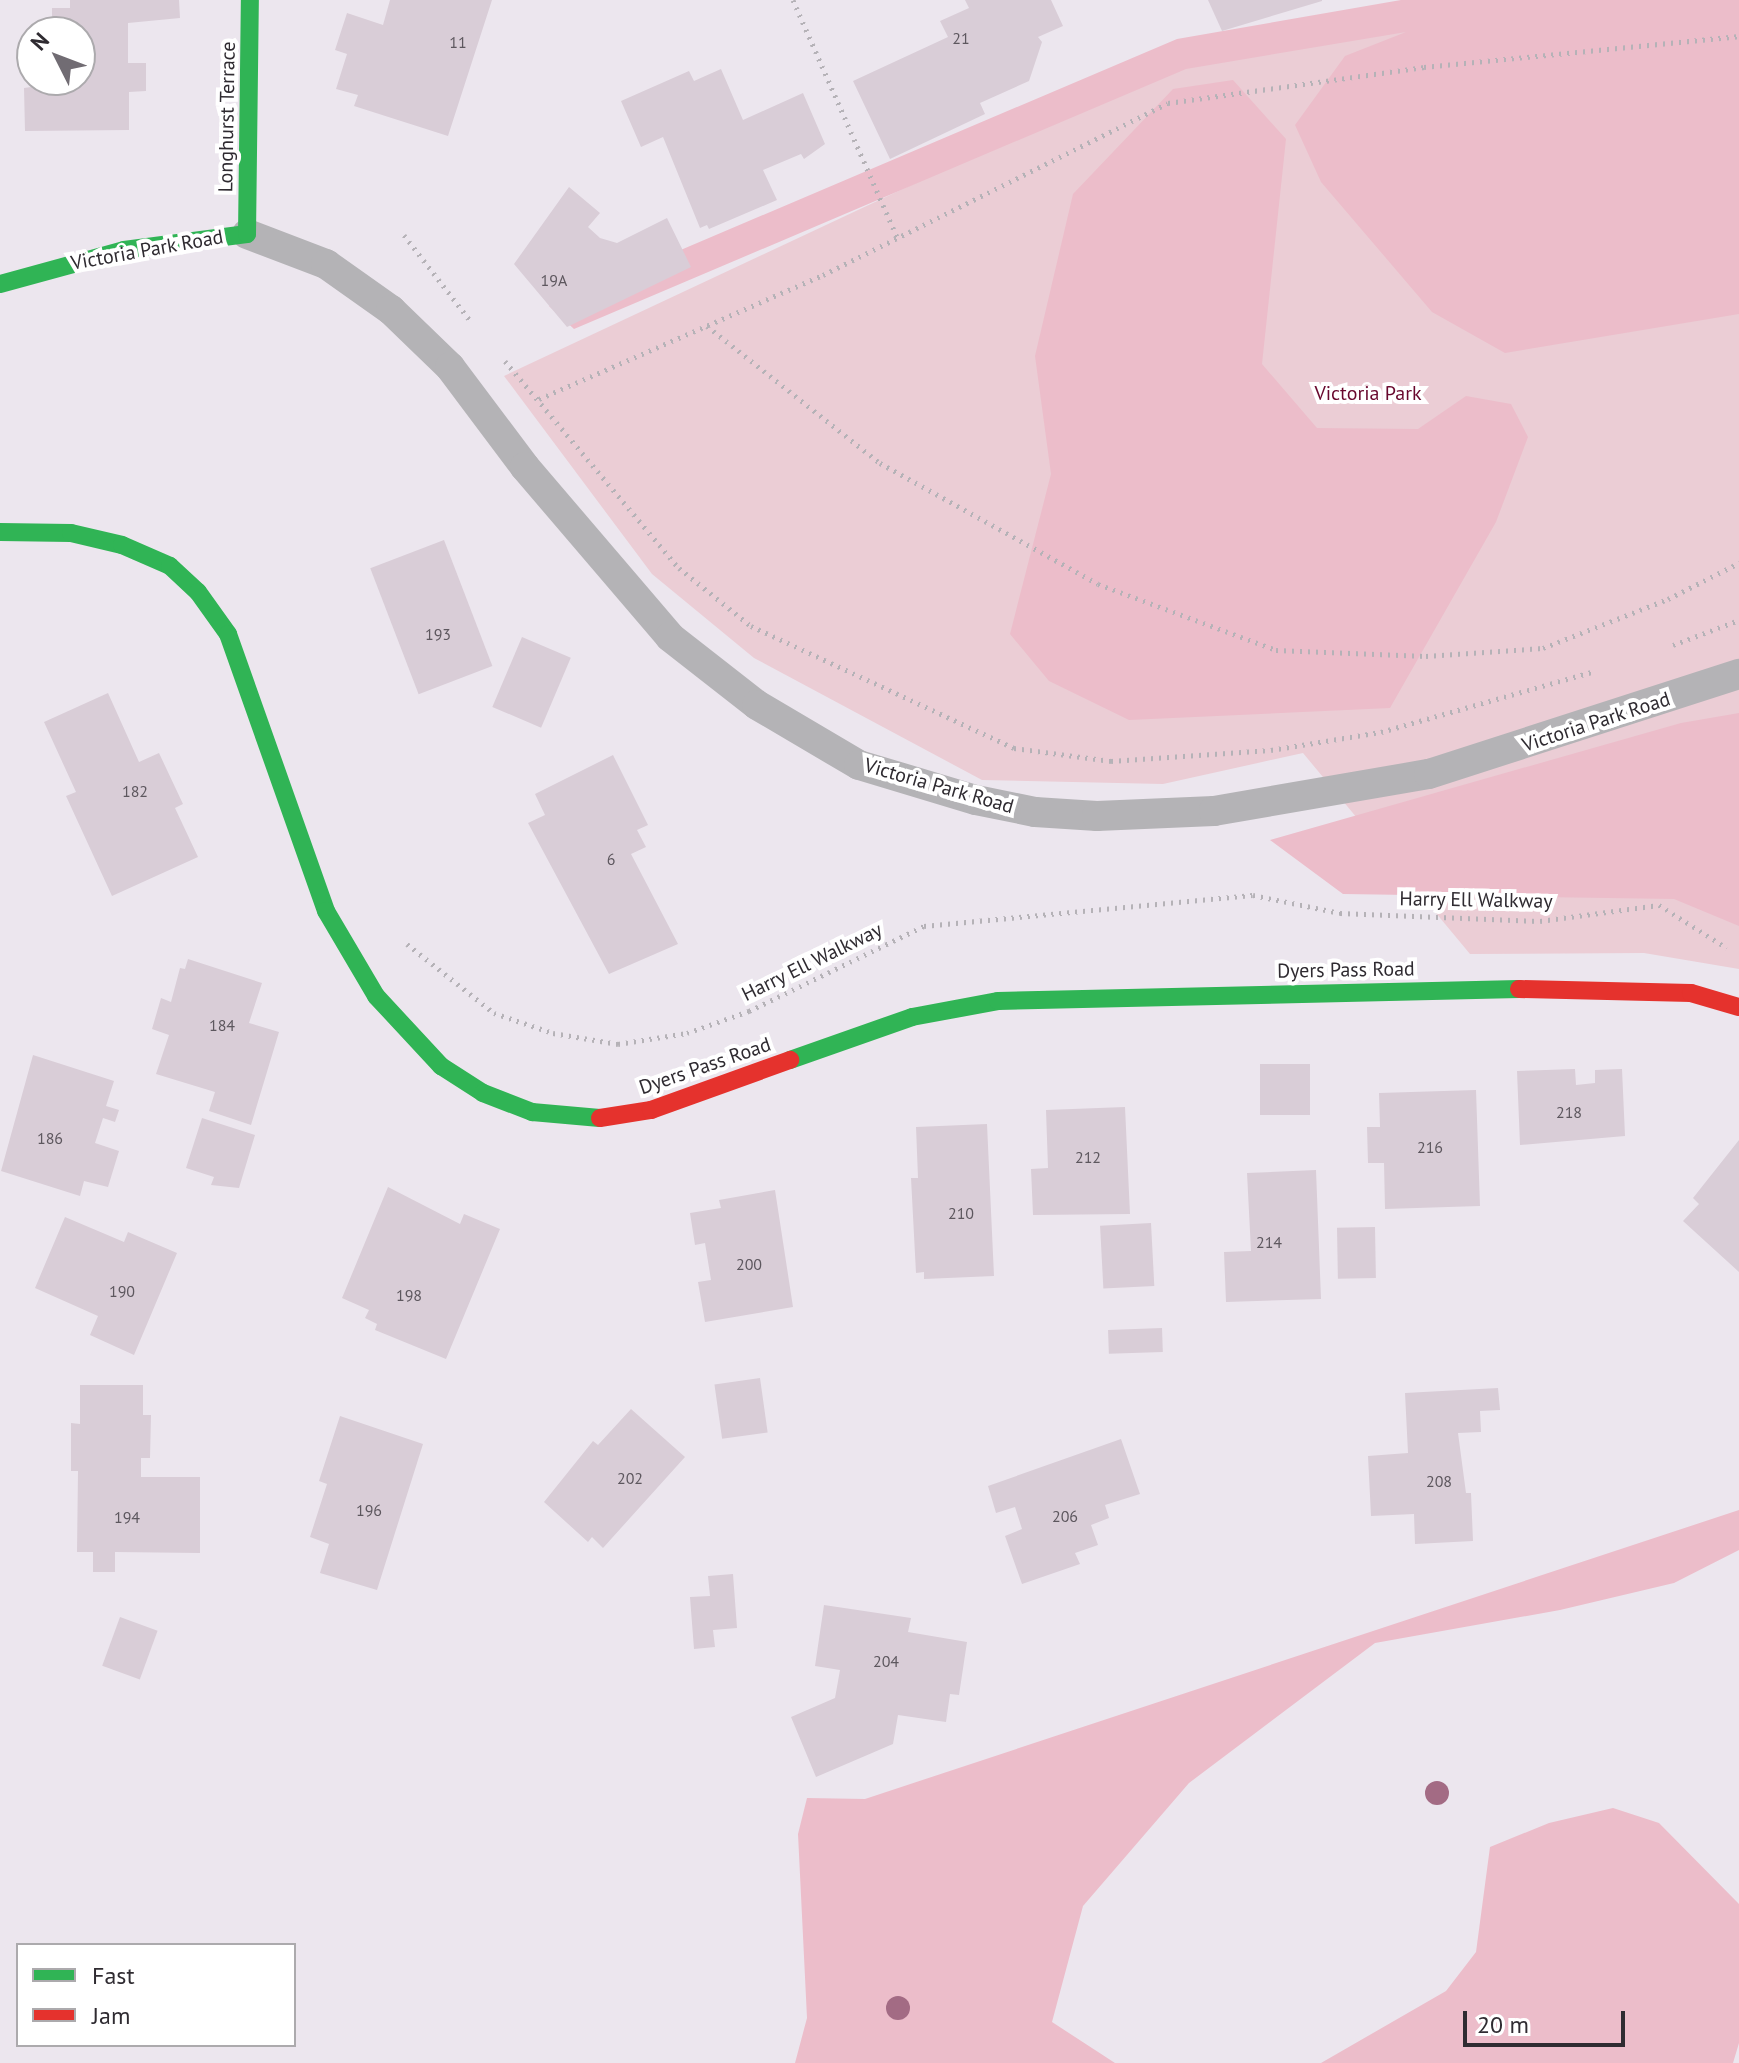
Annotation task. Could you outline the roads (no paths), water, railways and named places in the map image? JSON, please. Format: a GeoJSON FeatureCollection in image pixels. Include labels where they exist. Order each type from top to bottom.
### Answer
{"type":"FeatureCollection","features":[{"type":"Feature","properties":{"kind":"main road","name":"Longhurst Terrace"},"geometry":{"type":"LineString","coordinates":[[247,234],[250,0]]}},
{"type":"Feature","properties":{"kind":"main road","name":"Victoria Park Road"},"geometry":{"type":"LineString","coordinates":[[0,284],[124,250],[247,234]]}},
{"type":"Feature","properties":{"kind":"main road","name":"Dyers Pass Road"},"geometry":{"type":"LineString","coordinates":[[0,532],[71,533],[122,545],[170,566],[198,592],[228,634],[321,896],[369,986],[408,1036],[441,1066],[483,1093],[532,1112],[604,1118],[651,1110],[912,1017],[998,1001],[1586,987],[1691,993],[1739,1007]]}},
{"type":"Feature","properties":{"kind":"lane","name":"Victoria Park Road"},"geometry":{"type":"LineString","coordinates":[[247,234],[326,264],[391,310],[450,367],[525,467],[670,637],[757,705],[859,765],[976,800],[1035,812],[1097,816],[1214,811],[1429,774],[1739,674]]}},
{"type":"Feature","properties":{"kind":"park label","name":"Victoria Park"},"geometry":{"type":"Point","coordinates":[1368,393]}}]}
